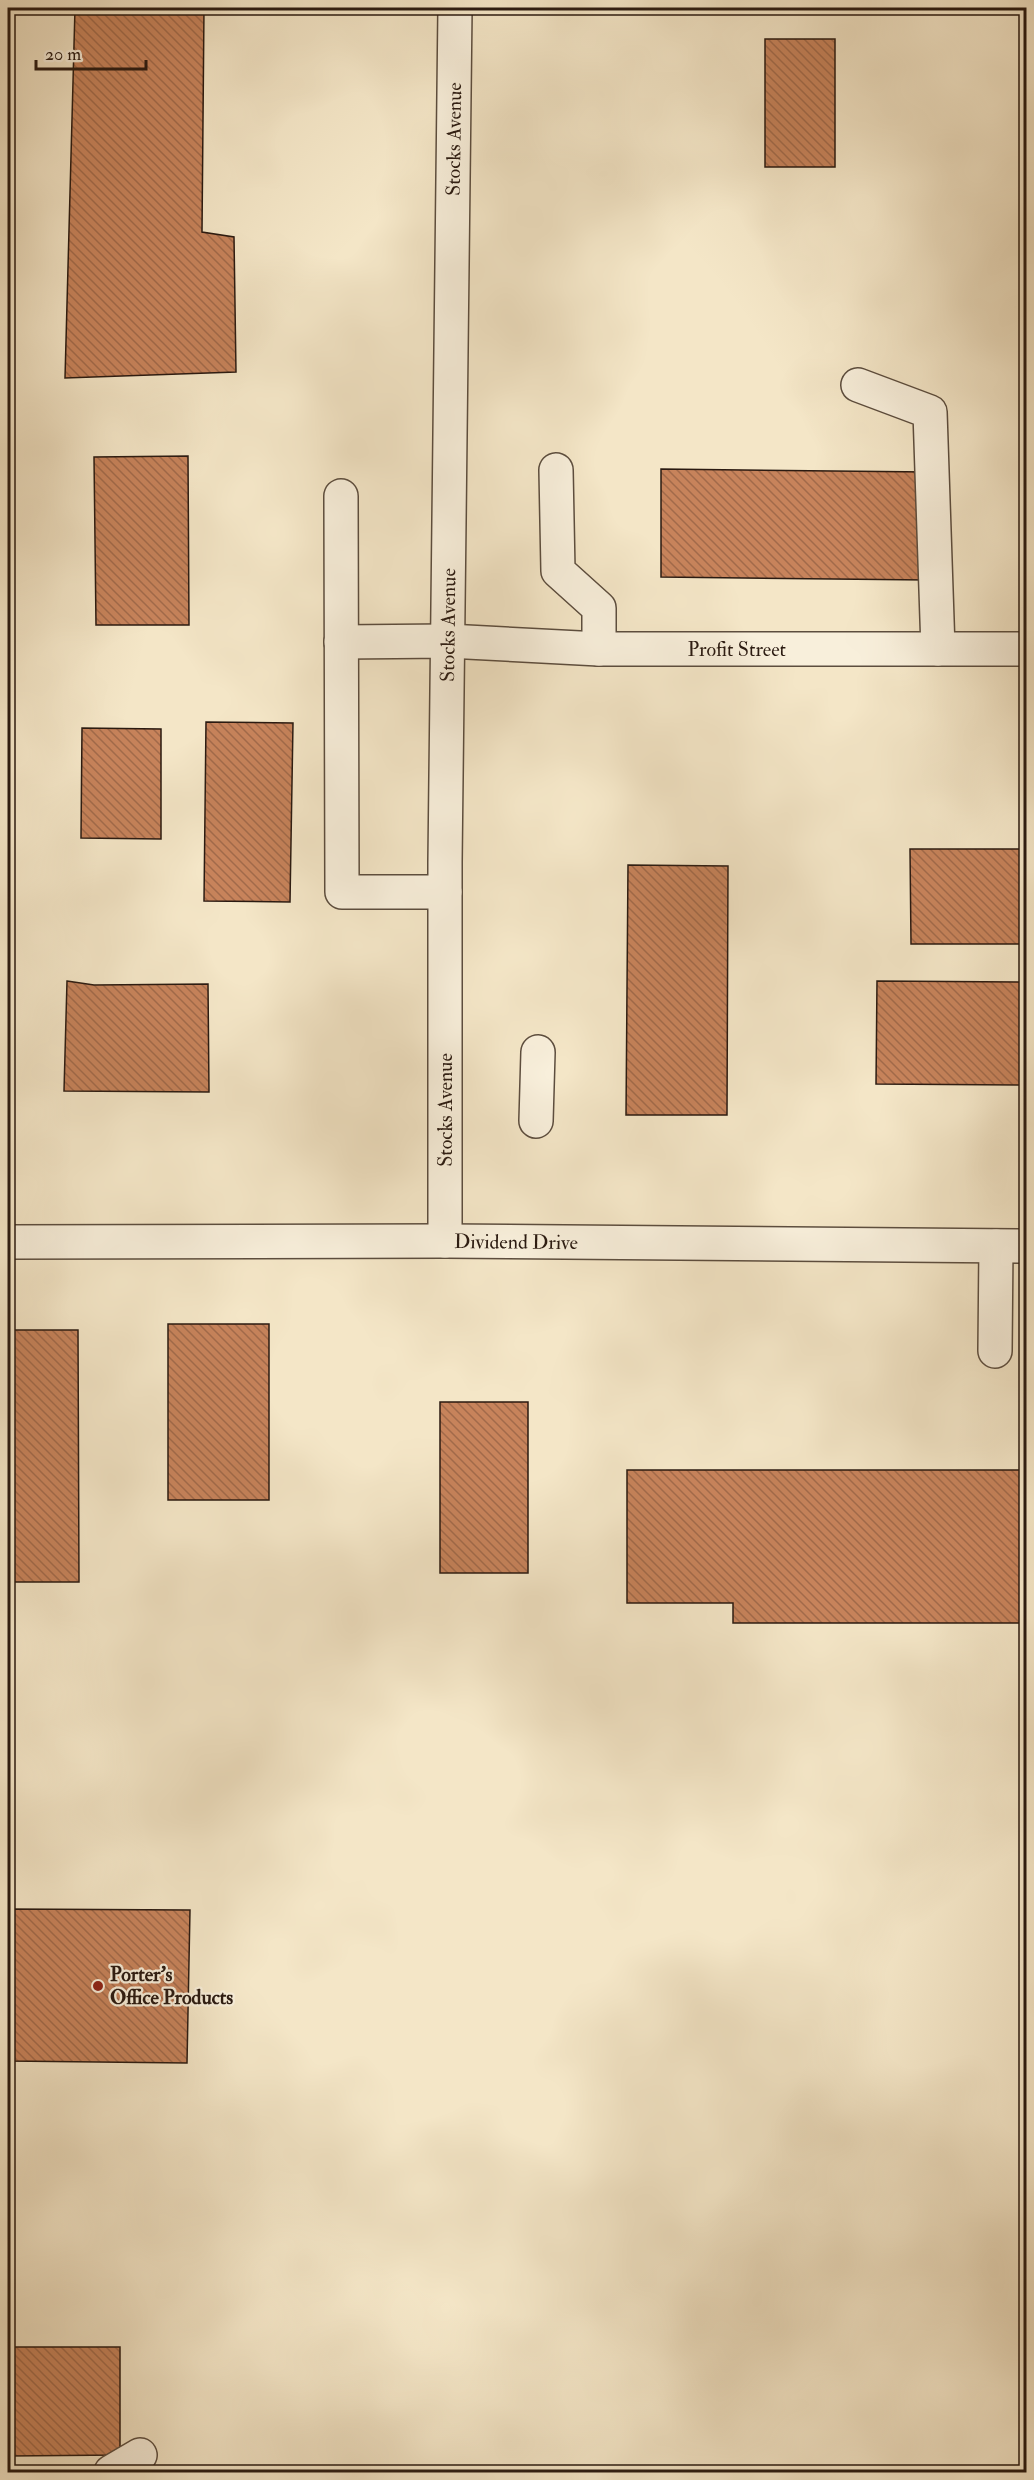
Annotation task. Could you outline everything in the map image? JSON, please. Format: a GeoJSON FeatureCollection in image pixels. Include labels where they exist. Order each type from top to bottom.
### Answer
{"type":"FeatureCollection","features":[{"type":"Feature","properties":{"kind":"street","name":"Stocks Avenue"},"geometry":{"type":"LineString","coordinates":[[445,1241],[444,892],[455,8]]}},
{"type":"Feature","properties":{"kind":"street"},"geometry":{"type":"LineString","coordinates":[[858,385],[930,412],[938,649]]}},
{"type":"Feature","properties":{"kind":"street"},"geometry":{"type":"LineString","coordinates":[[556,470],[558,571],[599,608],[599,649]]}},
{"type":"Feature","properties":{"kind":"street"},"geometry":{"type":"LineString","coordinates":[[341,496],[342,892],[444,892]]}},
{"type":"Feature","properties":{"kind":"street","name":"Profit Street"},"geometry":{"type":"LineString","coordinates":[[341,642],[448,641],[599,649],[1026,649]]}},
{"type":"Feature","properties":{"kind":"street"},"geometry":{"type":"LineString","coordinates":[[536,1121],[538,1052]]}},
{"type":"Feature","properties":{"kind":"street","name":"Dividend Drive"},"geometry":{"type":"LineString","coordinates":[[8,1242],[445,1241],[1011,1246]]}},
{"type":"Feature","properties":{"kind":"street"},"geometry":{"type":"LineString","coordinates":[[995,1351],[1011,1246]]}},
{"type":"Feature","properties":{"kind":"street"},"geometry":{"type":"LineString","coordinates":[[111,2472],[140,2455]]}},
{"type":"Feature","properties":{"kind":"building"},"geometry":{"type":"Polygon","coordinates":[[[75,8],[204,8],[202,232],[234,237],[236,372],[65,378],[75,8]]]}},
{"type":"Feature","properties":{"kind":"building"},"geometry":{"type":"Polygon","coordinates":[[[765,39],[835,39],[835,167],[765,167],[765,39]]]}},
{"type":"Feature","properties":{"kind":"building"},"geometry":{"type":"Polygon","coordinates":[[[188,456],[189,625],[96,625],[94,457],[188,456]]]}},
{"type":"Feature","properties":{"kind":"building"},"geometry":{"type":"Polygon","coordinates":[[[661,469],[928,472],[927,580],[661,577],[661,469]]]}},
{"type":"Feature","properties":{"kind":"building"},"geometry":{"type":"Polygon","coordinates":[[[206,722],[293,723],[290,902],[204,901],[206,722]]]}},
{"type":"Feature","properties":{"kind":"building"},"geometry":{"type":"Polygon","coordinates":[[[82,728],[161,729],[161,839],[81,838],[82,728]]]}},
{"type":"Feature","properties":{"kind":"building"},"geometry":{"type":"Polygon","coordinates":[[[910,849],[1026,849],[1026,944],[911,944],[910,849]]]}},
{"type":"Feature","properties":{"kind":"building"},"geometry":{"type":"Polygon","coordinates":[[[628,865],[728,866],[727,1115],[626,1115],[628,865]]]}},
{"type":"Feature","properties":{"kind":"building"},"geometry":{"type":"Polygon","coordinates":[[[67,981],[94,985],[208,984],[209,1092],[64,1091],[67,981]]]}},
{"type":"Feature","properties":{"kind":"building"},"geometry":{"type":"Polygon","coordinates":[[[877,981],[1026,982],[1026,1085],[876,1084],[877,981]]]}},
{"type":"Feature","properties":{"kind":"building"},"geometry":{"type":"Polygon","coordinates":[[[168,1324],[269,1324],[269,1500],[168,1500],[168,1324]]]}},
{"type":"Feature","properties":{"kind":"building"},"geometry":{"type":"Polygon","coordinates":[[[8,1330],[78,1330],[79,1582],[8,1582],[8,1330]]]}},
{"type":"Feature","properties":{"kind":"building"},"geometry":{"type":"Polygon","coordinates":[[[440,1402],[528,1402],[528,1573],[440,1573],[440,1402]]]}},
{"type":"Feature","properties":{"kind":"building"},"geometry":{"type":"Polygon","coordinates":[[[627,1470],[1026,1470],[1026,1623],[733,1623],[733,1603],[627,1603],[627,1470]]]}},
{"type":"Feature","properties":{"kind":"building","name":"Porter's Office Products"},"geometry":{"type":"Polygon","coordinates":[[[8,1909],[190,1910],[187,2063],[8,2061],[8,1909]]]}},
{"type":"Feature","properties":{"kind":"building"},"geometry":{"type":"Polygon","coordinates":[[[8,2347],[120,2347],[120,2455],[8,2456],[8,2347]]]}},
{"type":"Feature","properties":{"kind":"place","name":"Porter's Office Products"},"geometry":{"type":"Point","coordinates":[98,1986]}}]}
